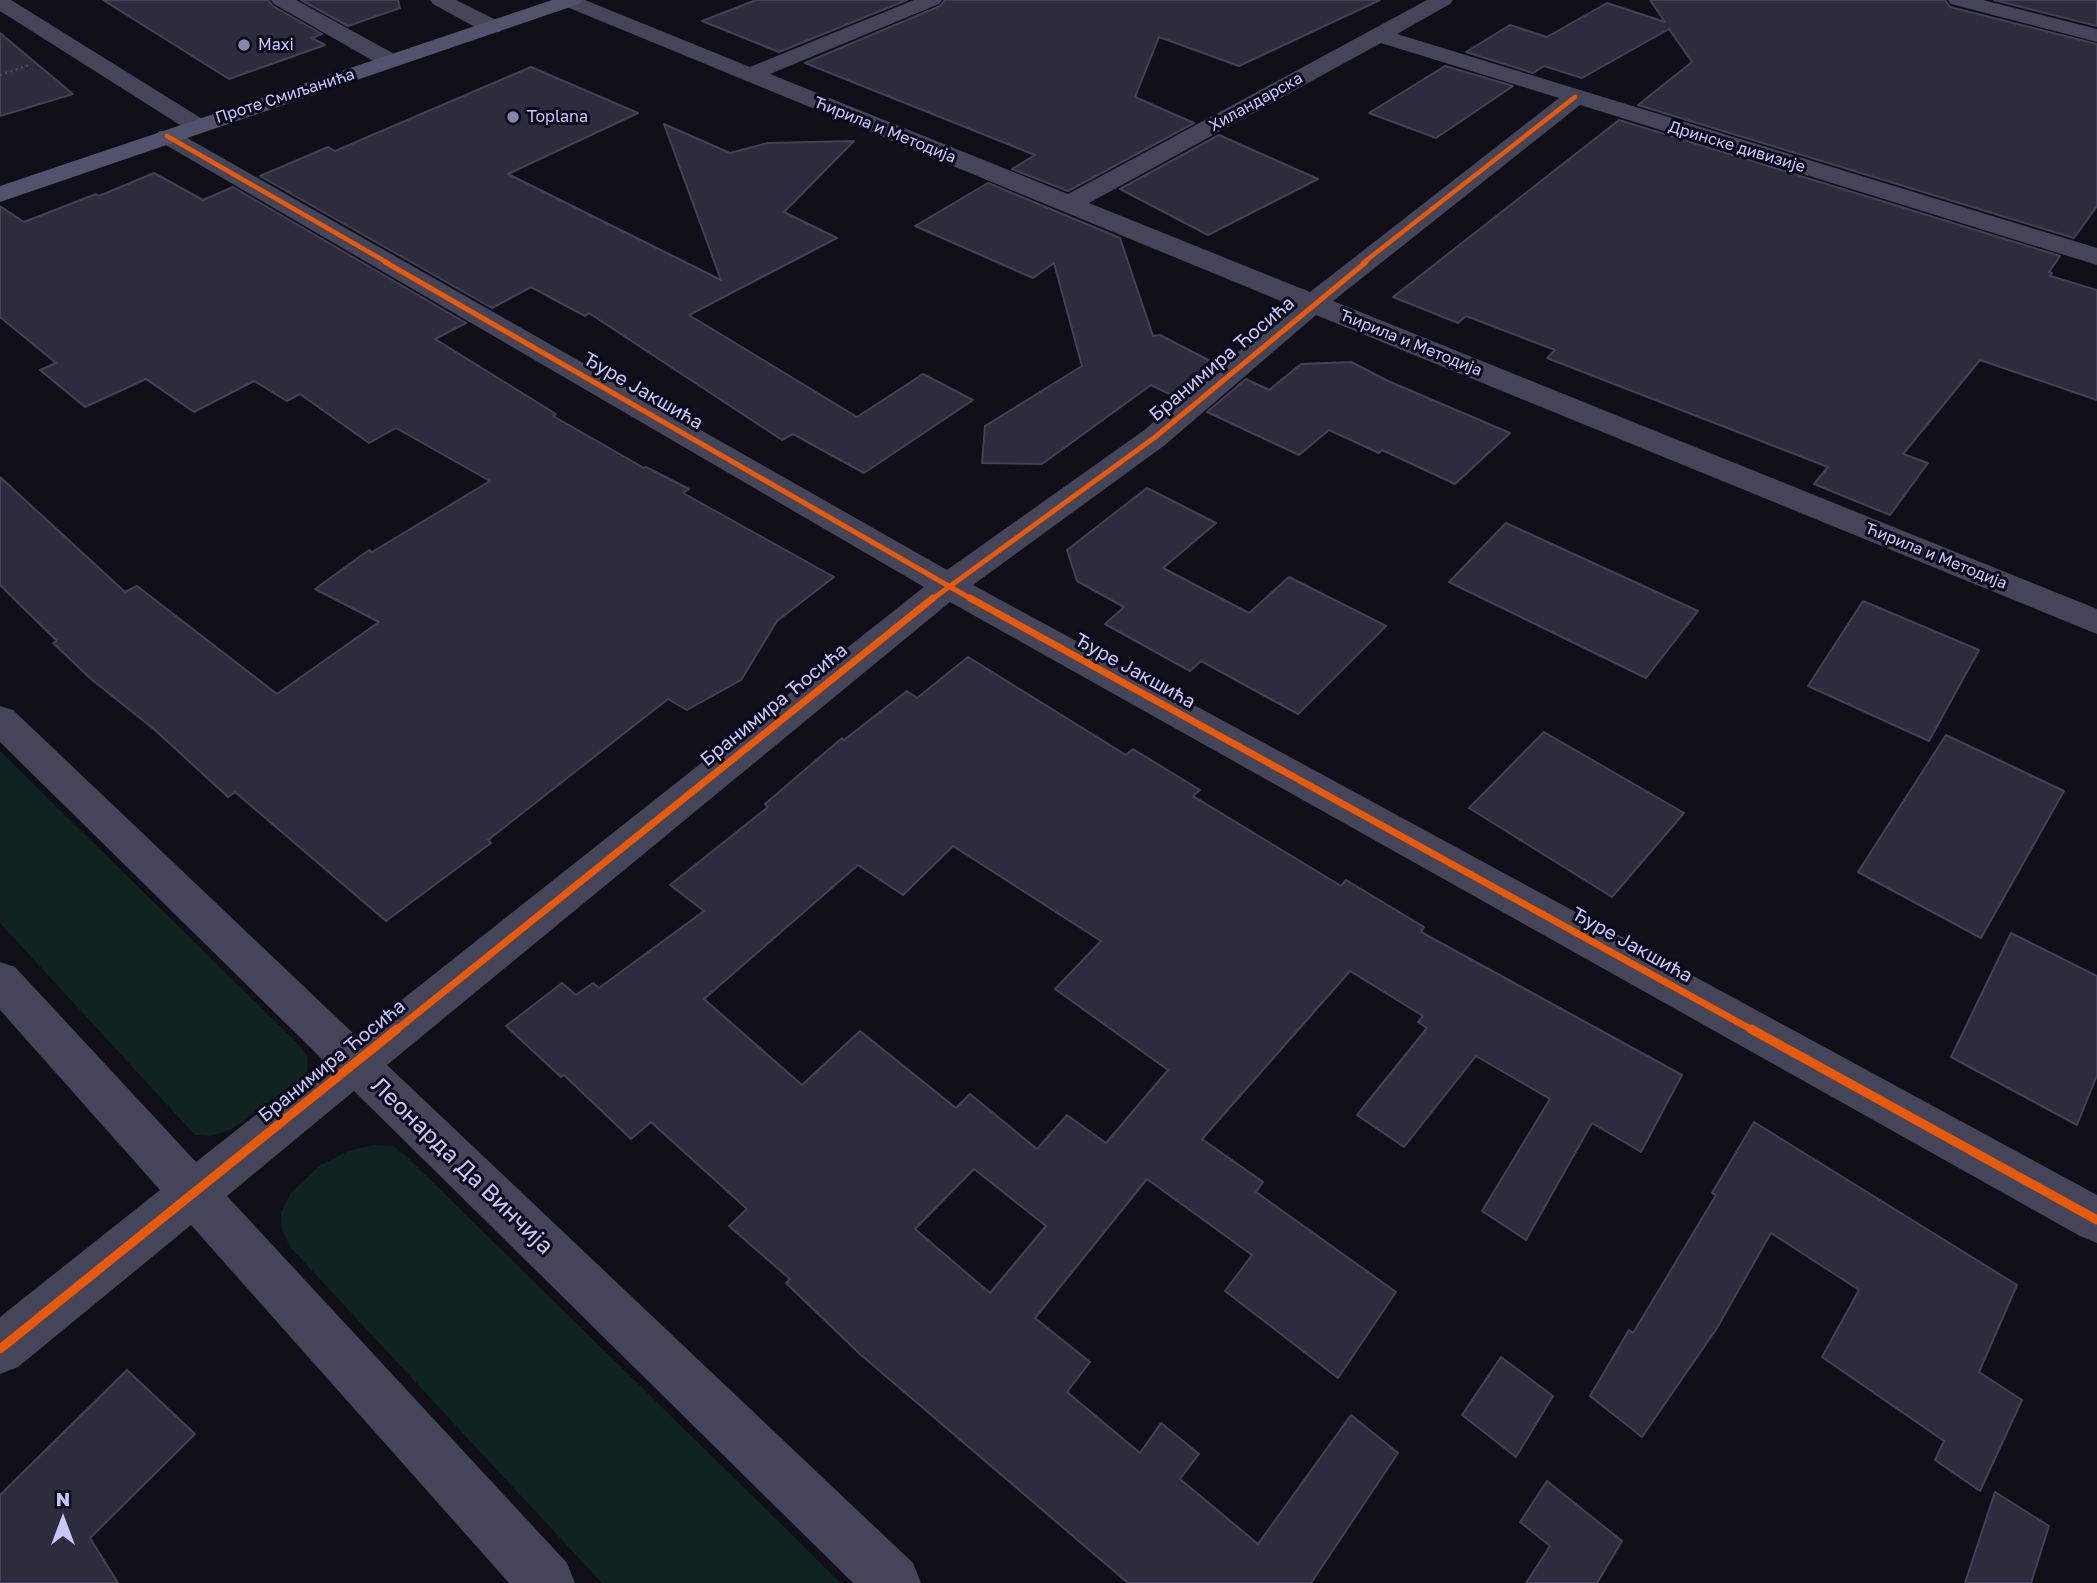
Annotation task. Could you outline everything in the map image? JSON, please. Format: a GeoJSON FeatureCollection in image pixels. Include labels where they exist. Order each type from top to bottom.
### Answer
{"type":"FeatureCollection","features":[{"type":"Feature","properties":{"kind":"street"},"geometry":{"type":"LineString","coordinates":[[281,0],[390,61]]}},
{"type":"Feature","properties":{"kind":"street"},"geometry":{"type":"LineString","coordinates":[[440,0],[492,27]]}},
{"type":"Feature","properties":{"kind":"street"},"geometry":{"type":"LineString","coordinates":[[749,75],[932,0]]}},
{"type":"Feature","properties":{"kind":"street","name":"Хиландарска"},"geometry":{"type":"LineString","coordinates":[[1069,204],[1443,0]]}},
{"type":"Feature","properties":{"kind":"street"},"geometry":{"type":"LineString","coordinates":[[1958,0],[2097,36]]}},
{"type":"Feature","properties":{"kind":"street","name":"Проте Смиљанића"},"geometry":{"type":"LineString","coordinates":[[0,194],[570,1]]}},
{"type":"Feature","properties":{"kind":"street","name":"Ћирила и Методија"},"geometry":{"type":"LineString","coordinates":[[570,1],[2097,622]]}},
{"type":"Feature","properties":{"kind":"street","name":"Ђуре Јакшића"},"geometry":{"type":"LineString","coordinates":[[0,2],[181,131],[948,586],[2097,1220]]}},
{"type":"Feature","properties":{"kind":"street","name":"Дринске дивизије"},"geometry":{"type":"LineString","coordinates":[[1378,35],[2097,257]]}},
{"type":"Feature","properties":{"kind":"street","name":"Бранимира Ћосића"},"geometry":{"type":"LineString","coordinates":[[0,1349],[948,586],[1154,438],[1313,303],[1576,97]]}},
{"type":"Feature","properties":{"kind":"street","name":"Леонарда Да Винчија"},"geometry":{"type":"LineString","coordinates":[[0,720],[893,1583]]}},
{"type":"Feature","properties":{"kind":"street"},"geometry":{"type":"LineString","coordinates":[[0,980],[547,1583]]}},
{"type":"Feature","properties":{"kind":"green space"},"geometry":{"type":"Polygon","coordinates":[[[0,751],[297,1043],[307,1056],[307,1071],[301,1078],[229,1131],[210,1136],[195,1135],[0,923],[0,751]]]}},
{"type":"Feature","properties":{"kind":"green space"},"geometry":{"type":"Polygon","coordinates":[[[374,1145],[393,1146],[404,1154],[841,1583],[602,1583],[291,1248],[282,1230],[281,1212],[291,1193],[319,1166],[348,1151],[374,1145]]]}},
{"type":"Feature","properties":{"kind":"building"},"geometry":{"type":"Polygon","coordinates":[[[103,0],[268,0],[273,6],[322,34],[312,38],[325,45],[229,79],[103,0]]]}},
{"type":"Feature","properties":{"kind":"building"},"geometry":{"type":"Polygon","coordinates":[[[301,0],[398,0],[400,8],[348,26],[301,0]]]}},
{"type":"Feature","properties":{"kind":"building"},"geometry":{"type":"Polygon","coordinates":[[[756,0],[907,0],[779,52],[702,21],[756,0]]]}},
{"type":"Feature","properties":{"kind":"building"},"geometry":{"type":"Polygon","coordinates":[[[945,0],[1380,0],[1239,66],[1159,37],[1135,97],[1194,123],[1068,191],[1012,169],[1035,155],[805,63],[940,6],[945,0]]]}},
{"type":"Feature","properties":{"kind":"building"},"geometry":{"type":"Polygon","coordinates":[[[1650,0],[1945,0],[1950,7],[2097,44],[2097,206],[2074,238],[1638,105],[1692,62],[1669,29],[1582,78],[1544,66],[1533,73],[1466,52],[1510,25],[1547,37],[1607,3],[1665,22],[1650,0]]]}},
{"type":"Feature","properties":{"kind":"building"},"geometry":{"type":"Polygon","coordinates":[[[1994,0],[2097,0],[2097,26],[1994,0]]]}},
{"type":"Feature","properties":{"kind":"building"},"geometry":{"type":"Polygon","coordinates":[[[0,33],[73,94],[0,116],[0,33]]]}},
{"type":"Feature","properties":{"kind":"building"},"geometry":{"type":"Polygon","coordinates":[[[1445,66],[1513,86],[1436,138],[1369,113],[1445,66]]]}},
{"type":"Feature","properties":{"kind":"building"},"geometry":{"type":"Polygon","coordinates":[[[531,67],[638,113],[508,174],[721,280],[664,124],[730,153],[768,143],[854,141],[784,212],[837,238],[689,315],[857,417],[923,374],[973,400],[864,473],[793,434],[782,440],[589,313],[585,316],[531,287],[492,308],[260,176],[328,147],[335,151],[531,67]]]}},
{"type":"Feature","properties":{"kind":"building"},"geometry":{"type":"Polygon","coordinates":[[[1619,120],[2060,256],[2049,272],[2052,273],[2050,276],[2097,290],[2097,400],[1980,360],[1903,454],[1928,463],[1890,515],[1814,484],[1828,467],[1547,358],[1555,350],[1466,316],[1458,323],[1393,297],[1619,120]]]}},
{"type":"Feature","properties":{"kind":"building"},"geometry":{"type":"Polygon","coordinates":[[[1219,135],[1318,179],[1208,235],[1120,189],[1219,135]]]}},
{"type":"Feature","properties":{"kind":"building"},"geometry":{"type":"Polygon","coordinates":[[[154,173],[203,200],[233,187],[466,323],[435,339],[556,414],[553,416],[644,468],[689,489],[683,493],[834,577],[777,621],[741,680],[687,710],[668,699],[488,840],[491,843],[386,921],[235,792],[228,797],[155,730],[91,679],[53,643],[57,641],[0,585],[0,477],[125,592],[137,586],[277,694],[379,622],[315,589],[369,550],[372,552],[490,481],[396,428],[369,443],[300,394],[287,401],[254,381],[194,412],[146,379],[85,407],[40,370],[56,363],[0,317],[0,206],[24,222],[96,194],[99,196],[154,173]]]}},
{"type":"Feature","properties":{"kind":"building"},"geometry":{"type":"Polygon","coordinates":[[[988,183],[1120,238],[1153,336],[1160,335],[1218,365],[1178,398],[1151,385],[1042,464],[982,463],[985,426],[1082,366],[1054,263],[1033,278],[915,226],[988,183]]]}},
{"type":"Feature","properties":{"kind":"building"},"geometry":{"type":"Polygon","coordinates":[[[1351,362],[1388,381],[1510,433],[1455,484],[1382,450],[1379,453],[1329,430],[1299,455],[1207,412],[1246,379],[1269,390],[1301,364],[1351,362]]]}},
{"type":"Feature","properties":{"kind":"building"},"geometry":{"type":"Polygon","coordinates":[[[1147,488],[1216,523],[1163,568],[1249,613],[1289,577],[1386,626],[1298,714],[1201,661],[1190,671],[1105,624],[1124,607],[1077,581],[1067,550],[1147,488]]]}},
{"type":"Feature","properties":{"kind":"building"},"geometry":{"type":"Polygon","coordinates":[[[1506,523],[1698,611],[1646,678],[1449,582],[1506,523]]]}},
{"type":"Feature","properties":{"kind":"building"},"geometry":{"type":"Polygon","coordinates":[[[1863,601],[1979,650],[1929,741],[1808,686],[1863,601]]]}},
{"type":"Feature","properties":{"kind":"building"},"geometry":{"type":"Polygon","coordinates":[[[968,657],[1126,755],[1133,749],[1200,790],[1193,796],[1341,886],[1346,880],[1424,927],[1421,932],[1682,1075],[1641,1152],[1592,1123],[1526,1240],[1482,1211],[1550,1099],[1476,1056],[1404,1147],[1357,1115],[1427,1028],[1418,1022],[1423,1016],[1350,971],[1202,1139],[1263,1182],[1256,1192],[1396,1292],[1338,1378],[1225,1291],[1252,1255],[1147,1179],[1035,1318],[1090,1362],[1067,1392],[1140,1453],[1161,1423],[1199,1454],[1180,1479],[1258,1544],[1351,1415],[1398,1453],[1311,1583],[1128,1583],[861,1355],[786,1283],[790,1279],[729,1226],[747,1209],[651,1122],[631,1139],[564,1075],[561,1077],[506,1026],[562,983],[576,995],[593,983],[599,988],[704,911],[670,885],[768,807],[765,804],[842,738],[844,740],[907,691],[917,698],[968,657]],[[953,846],[903,895],[858,865],[704,999],[802,1085],[860,1031],[956,1108],[970,1094],[1037,1149],[1067,1115],[1106,1143],[1168,1070],[1055,989],[1101,941],[953,846]],[[974,1169],[915,1229],[990,1293],[1046,1226],[974,1169]]]}},
{"type":"Feature","properties":{"kind":"building"},"geometry":{"type":"Polygon","coordinates":[[[1544,732],[1684,813],[1612,897],[1469,808],[1544,732]]]}},
{"type":"Feature","properties":{"kind":"building"},"geometry":{"type":"Polygon","coordinates":[[[1946,735],[2064,791],[1981,938],[1858,872],[1946,735]]]}},
{"type":"Feature","properties":{"kind":"building"},"geometry":{"type":"Polygon","coordinates":[[[2011,933],[2097,976],[2097,1075],[2077,1125],[1951,1057],[2011,933]]]}},
{"type":"Feature","properties":{"kind":"building"},"geometry":{"type":"Polygon","coordinates":[[[1754,1122],[2017,1285],[1979,1372],[2022,1400],[1980,1491],[1935,1460],[1944,1441],[1822,1357],[1859,1290],[1771,1233],[1717,1328],[1642,1437],[1590,1396],[1629,1330],[1633,1333],[1716,1195],[1712,1193],[1754,1122]]]}},
{"type":"Feature","properties":{"kind":"building"},"geometry":{"type":"Polygon","coordinates":[[[1501,1357],[1553,1396],[1516,1457],[1462,1415],[1501,1357]]]}},
{"type":"Feature","properties":{"kind":"building"},"geometry":{"type":"Polygon","coordinates":[[[127,1370],[195,1434],[90,1538],[118,1583],[0,1583],[0,1495],[127,1370]]]}},
{"type":"Feature","properties":{"kind":"building"},"geometry":{"type":"Polygon","coordinates":[[[1547,1481],[1622,1541],[1597,1583],[1526,1583],[1550,1546],[1520,1522],[1547,1481]]]}},
{"type":"Feature","properties":{"kind":"building"},"geometry":{"type":"Polygon","coordinates":[[[1995,1492],[2049,1526],[2031,1583],[1965,1583],[1995,1492]]]}},
{"type":"Feature","properties":{"kind":"cycle path"},"geometry":{"type":"LineString","coordinates":[[0,1349],[948,586],[1154,438],[1313,303],[1575,97]]}},
{"type":"Feature","properties":{"kind":"cycle path"},"geometry":{"type":"LineString","coordinates":[[167,136],[948,586],[2097,1220]]}},
{"type":"Feature","properties":{"kind":"place","name":"Maxi"},"geometry":{"type":"Point","coordinates":[244,45]}},
{"type":"Feature","properties":{"kind":"place","name":"Toplana"},"geometry":{"type":"Point","coordinates":[513,117]}}]}
